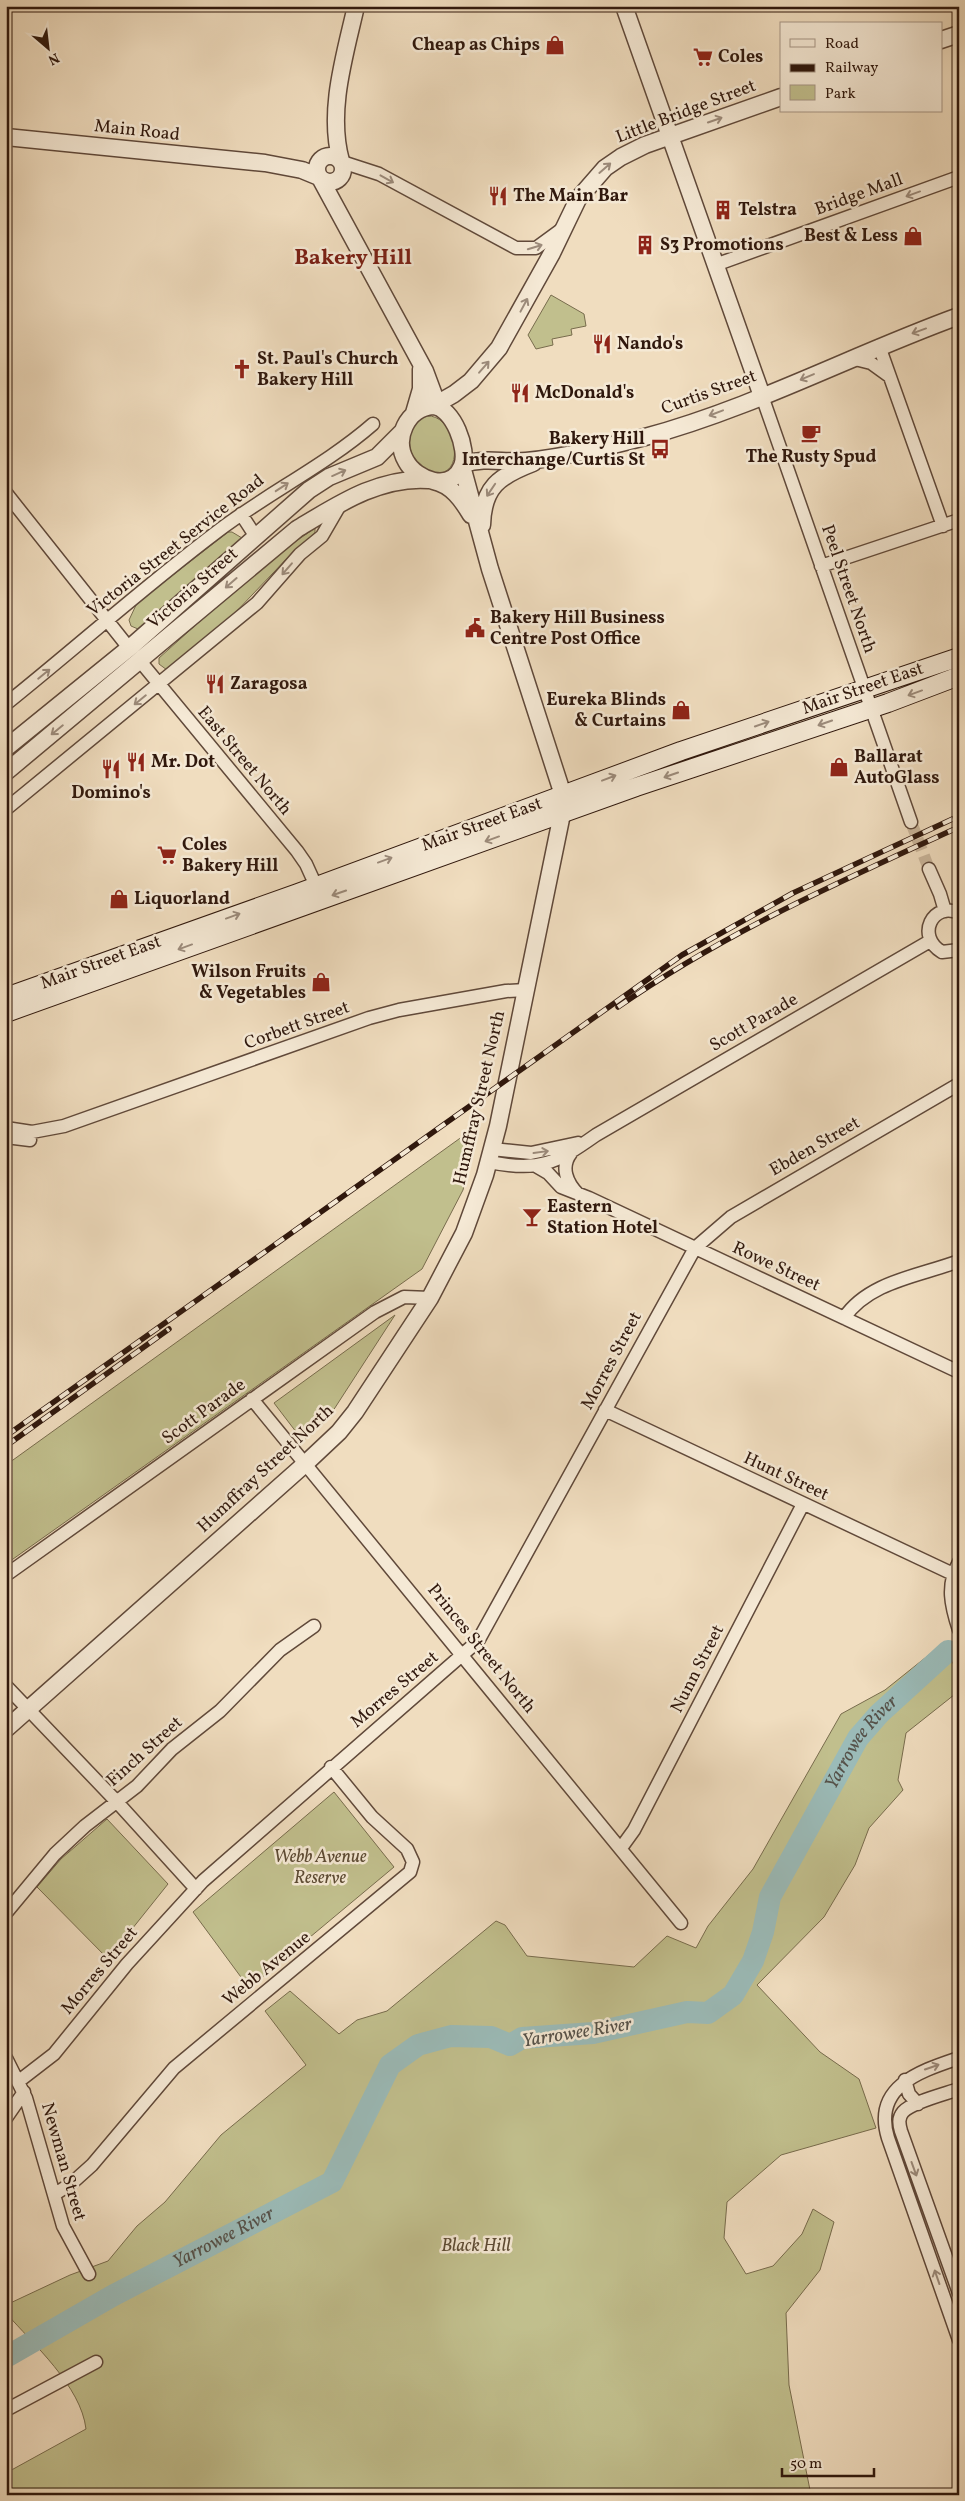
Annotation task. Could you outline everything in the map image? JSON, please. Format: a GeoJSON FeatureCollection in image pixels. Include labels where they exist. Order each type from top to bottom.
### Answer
{"type":"FeatureCollection","features":[{"type":"Feature","properties":{"kind":"main road","name":"Mair Street East"},"geometry":{"type":"LineString","coordinates":[[6,997],[316,886],[681,751],[959,657]]}},
{"type":"Feature","properties":{"kind":"main road","name":"Mair Street East"},"geometry":{"type":"LineString","coordinates":[[6,1013],[562,814],[872,708],[959,676]]}},
{"type":"Feature","properties":{"kind":"street"},"geometry":{"type":"LineString","coordinates":[[356,6],[321,159],[316,168],[319,178],[428,375],[439,384],[453,388],[465,386]]}},
{"type":"Feature","properties":{"kind":"street"},"geometry":{"type":"LineString","coordinates":[[624,6],[668,136],[762,396]]}},
{"type":"Feature","properties":{"kind":"street"},"geometry":{"type":"LineString","coordinates":[[942,40],[959,34]]}},
{"type":"Feature","properties":{"kind":"street"},"geometry":{"type":"LineString","coordinates":[[319,178],[329,183],[339,179],[341,166],[336,126],[340,82]]}},
{"type":"Feature","properties":{"kind":"street","name":"Little Bridge Street"},"geometry":{"type":"LineString","coordinates":[[436,405],[465,386],[485,366],[507,336],[558,241],[562,229],[578,199],[605,168],[627,153],[668,136],[780,97]]}},
{"type":"Feature","properties":{"kind":"street","name":"Main Road"},"geometry":{"type":"LineString","coordinates":[[6,137],[264,163],[302,170],[319,178]]}},
{"type":"Feature","properties":{"kind":"street","name":"Main Road"},"geometry":{"type":"LineString","coordinates":[[264,163],[321,159],[334,156],[341,166]]}},
{"type":"Feature","properties":{"kind":"street"},"geometry":{"type":"LineString","coordinates":[[340,214],[336,191],[341,166]]}},
{"type":"Feature","properties":{"kind":"street"},"geometry":{"type":"LineString","coordinates":[[341,166],[379,174],[516,248],[536,248],[562,229]]}},
{"type":"Feature","properties":{"kind":"street","name":"Bridge Mall"},"geometry":{"type":"LineString","coordinates":[[715,266],[959,177]]}},
{"type":"Feature","properties":{"kind":"street","name":"Curtis Street"},"geometry":{"type":"LineString","coordinates":[[462,465],[484,459],[520,461],[547,458],[646,437],[690,424],[762,396],[879,346],[959,316]]}},
{"type":"Feature","properties":{"kind":"street"},"geometry":{"type":"LineString","coordinates":[[879,346],[943,526]]}},
{"type":"Feature","properties":{"kind":"street"},"geometry":{"type":"LineString","coordinates":[[852,358],[862,359],[871,363],[885,372],[892,382]]}},
{"type":"Feature","properties":{"kind":"street"},"geometry":{"type":"LineString","coordinates":[[420,362],[436,405],[450,416],[455,425],[462,448],[462,465],[450,478],[441,481],[430,480],[418,475],[405,459],[400,444],[402,432],[414,413],[421,389],[420,362]]}},
{"type":"Feature","properties":{"kind":"street","name":"Peel Street North"},"geometry":{"type":"LineString","coordinates":[[762,396],[911,822]]}},
{"type":"Feature","properties":{"kind":"street"},"geometry":{"type":"LineString","coordinates":[[414,413],[436,405]]}},
{"type":"Feature","properties":{"kind":"street","name":"Victoria Street Service Road"},"geometry":{"type":"LineString","coordinates":[[6,704],[241,514],[346,445],[374,424]]}},
{"type":"Feature","properties":{"kind":"street","name":"Victoria Street"},"geometry":{"type":"LineString","coordinates":[[6,748],[129,648],[317,484],[377,457],[402,432]]}},
{"type":"Feature","properties":{"kind":"street"},"geometry":{"type":"LineString","coordinates":[[484,545],[482,513],[491,488],[506,476],[547,458]]}},
{"type":"Feature","properties":{"kind":"street","name":"Humffray Street North"},"geometry":{"type":"LineString","coordinates":[[6,1729],[306,1464],[339,1432],[355,1412],[430,1298],[464,1233],[490,1155],[562,814],[563,795],[484,545],[462,465]]}},
{"type":"Feature","properties":{"kind":"street","name":"Humffray Street North"},"geometry":{"type":"LineString","coordinates":[[430,480],[447,486],[460,498],[471,515],[484,545]]}},
{"type":"Feature","properties":{"kind":"street","name":"Victoria Street"},"geometry":{"type":"LineString","coordinates":[[6,772],[297,529],[343,502],[390,483],[430,480]]}},
{"type":"Feature","properties":{"kind":"street"},"geometry":{"type":"LineString","coordinates":[[6,493],[100,609],[107,622],[129,648]]}},
{"type":"Feature","properties":{"kind":"street"},"geometry":{"type":"LineString","coordinates":[[6,809],[257,603],[300,554],[322,536],[333,514],[343,502]]}},
{"type":"Feature","properties":{"kind":"street"},"geometry":{"type":"LineString","coordinates":[[241,514],[256,536]]}},
{"type":"Feature","properties":{"kind":"street"},"geometry":{"type":"LineString","coordinates":[[821,566],[959,520]]}},
{"type":"Feature","properties":{"kind":"street","name":"East Street North"},"geometry":{"type":"LineString","coordinates":[[140,661],[297,851],[306,864],[316,886]]}},
{"type":"Feature","properties":{"kind":"street"},"geometry":{"type":"LineString","coordinates":[[929,869],[945,911]]}},
{"type":"Feature","properties":{"kind":"street"},"geometry":{"type":"LineString","coordinates":[[958,952],[942,952],[930,942],[929,926],[932,918],[945,911],[959,913]]}},
{"type":"Feature","properties":{"kind":"street","name":"Scott Parade"},"geometry":{"type":"LineString","coordinates":[[490,1155],[536,1166],[554,1162],[571,1153],[596,1135],[930,942]]}},
{"type":"Feature","properties":{"kind":"street","name":"Corbett Street"},"geometry":{"type":"LineString","coordinates":[[6,1137],[27,1140],[40,1139],[86,1119],[369,1018],[399,1010],[506,991],[526,990]]}},
{"type":"Feature","properties":{"kind":"street","name":"Ebden Street"},"geometry":{"type":"LineString","coordinates":[[695,1248],[731,1217],[959,1084]]}},
{"type":"Feature","properties":{"kind":"street","name":"Corbett Street"},"geometry":{"type":"LineString","coordinates":[[6,1128],[24,1132],[39,1132],[86,1119]]}},
{"type":"Feature","properties":{"kind":"street","name":"Scott Parade"},"geometry":{"type":"LineString","coordinates":[[490,1155],[542,1152],[573,1145],[596,1135]]}},
{"type":"Feature","properties":{"kind":"street"},"geometry":{"type":"LineString","coordinates":[[571,1153],[567,1159],[565,1171],[570,1184],[578,1194]]}},
{"type":"Feature","properties":{"kind":"street","name":"Rowe Street"},"geometry":{"type":"LineString","coordinates":[[536,1166],[548,1173],[561,1187],[959,1372]]}},
{"type":"Feature","properties":{"kind":"street","name":"Morres Street"},"geometry":{"type":"LineString","coordinates":[[6,2118],[21,2087],[54,2054],[127,1964],[196,1889],[331,1767],[463,1655],[480,1638],[695,1248]]}},
{"type":"Feature","properties":{"kind":"street"},"geometry":{"type":"LineString","coordinates":[[844,1318],[855,1303],[868,1294],[959,1261]]}},
{"type":"Feature","properties":{"kind":"street","name":"Scott Parade"},"geometry":{"type":"LineString","coordinates":[[6,1575],[359,1323],[392,1302],[410,1296],[430,1298]]}},
{"type":"Feature","properties":{"kind":"street","name":"Princes Street North"},"geometry":{"type":"LineString","coordinates":[[252,1399],[681,1923]]}},
{"type":"Feature","properties":{"kind":"street","name":"Hunt Street"},"geometry":{"type":"LineString","coordinates":[[605,1410],[953,1574]]}},
{"type":"Feature","properties":{"kind":"street","name":"Nunn Street"},"geometry":{"type":"LineString","coordinates":[[621,1848],[634,1830],[803,1504]]}},
{"type":"Feature","properties":{"kind":"street"},"geometry":{"type":"LineString","coordinates":[[959,1562],[953,1574],[951,1600],[959,1630]]}},
{"type":"Feature","properties":{"kind":"street","name":"Finch Street"},"geometry":{"type":"LineString","coordinates":[[6,1913],[55,1854],[85,1826],[142,1781],[180,1742],[220,1711],[280,1650],[314,1626]]}},
{"type":"Feature","properties":{"kind":"street"},"geometry":{"type":"LineString","coordinates":[[6,1686],[117,1802],[196,1889]]}},
{"type":"Feature","properties":{"kind":"street","name":"Webb Avenue"},"geometry":{"type":"LineString","coordinates":[[55,2194],[72,2183],[92,2165],[178,2064],[410,1872],[413,1862],[407,1849],[372,1816],[331,1767]]}},
{"type":"Feature","properties":{"kind":"street","name":"Newman Street"},"geometry":{"type":"LineString","coordinates":[[6,2058],[21,2087],[66,2233],[89,2274]]}},
{"type":"Feature","properties":{"kind":"street"},"geometry":{"type":"LineString","coordinates":[[959,2058],[922,2071],[905,2080],[896,2090],[888,2104],[885,2128],[959,2340]]}},
{"type":"Feature","properties":{"kind":"street"},"geometry":{"type":"LineString","coordinates":[[905,2080],[909,2094],[918,2104]]}},
{"type":"Feature","properties":{"kind":"street"},"geometry":{"type":"LineString","coordinates":[[959,2089],[918,2104],[903,2112],[900,2123],[959,2293]]}},
{"type":"Feature","properties":{"kind":"street"},"geometry":{"type":"LineString","coordinates":[[885,2128],[900,2123]]}},
{"type":"Feature","properties":{"kind":"street"},"geometry":{"type":"LineString","coordinates":[[892,2149],[906,2144]]}},
{"type":"Feature","properties":{"kind":"street"},"geometry":{"type":"LineString","coordinates":[[6,2410],[96,2362]]}},
{"type":"Feature","properties":{"kind":"green space"},"geometry":{"type":"Polygon","coordinates":[[[551,295],[584,314],[586,326],[571,329],[572,335],[552,339],[553,345],[536,349],[528,335],[551,295]]]}},
{"type":"Feature","properties":{"kind":"green space"},"geometry":{"type":"Polygon","coordinates":[[[427,416],[436,418],[443,423],[453,440],[454,460],[444,472],[433,473],[424,470],[416,462],[412,453],[411,431],[417,422],[427,416]]]}},
{"type":"Feature","properties":{"kind":"green space"},"geometry":{"type":"Polygon","coordinates":[[[315,528],[315,533],[293,552],[232,616],[167,670],[159,664],[159,658],[266,562],[315,528]]]}},
{"type":"Feature","properties":{"kind":"green space"},"geometry":{"type":"Polygon","coordinates":[[[228,532],[232,532],[242,538],[142,627],[138,629],[131,626],[129,620],[137,603],[228,532]]]}},
{"type":"Feature","properties":{"kind":"green space"},"geometry":{"type":"Polygon","coordinates":[[[477,1126],[463,1190],[422,1269],[6,1564],[6,1465],[477,1126]]]}},
{"type":"Feature","properties":{"kind":"green space"},"geometry":{"type":"Polygon","coordinates":[[[395,1315],[329,1417],[303,1441],[274,1403],[395,1315]]]}},
{"type":"Feature","properties":{"kind":"green space","name":"Black Hill"},"geometry":{"type":"Polygon","coordinates":[[[945,1642],[959,1679],[959,1691],[906,1733],[898,1780],[903,1790],[869,1828],[855,1865],[824,1917],[757,1985],[820,2052],[859,2079],[876,2128],[781,2155],[727,2202],[724,2238],[746,2274],[773,2266],[802,2234],[813,2209],[834,2222],[820,2270],[786,2313],[789,2385],[811,2495],[6,2495],[6,2473],[86,2429],[82,2413],[66,2382],[42,2352],[6,2313],[6,2305],[70,2275],[108,2261],[137,2226],[165,2202],[221,2135],[306,2065],[265,2011],[290,1991],[339,2034],[357,2020],[387,2011],[496,1921],[505,1925],[527,1956],[634,1967],[667,1936],[696,1948],[708,1926],[753,1869],[841,1714],[885,1690],[945,1642]]]}},
{"type":"Feature","properties":{"kind":"green space","name":"Webb Avenue Reserve"},"geometry":{"type":"Polygon","coordinates":[[[334,1792],[394,1867],[249,1988],[193,1912],[334,1792]]]}},
{"type":"Feature","properties":{"kind":"green space"},"geometry":{"type":"Polygon","coordinates":[[[107,1819],[168,1884],[108,1959],[37,1887],[61,1859],[107,1819]]]}},
{"type":"Feature","properties":{"kind":"waterway","name":"Yarrowee River"},"geometry":{"type":"LineString","coordinates":[[6,2357],[114,2295],[332,2182],[390,2065],[418,2045],[451,2036],[491,2037],[510,2045],[522,2038],[593,2033],[687,2012],[708,2013],[733,1995],[753,1961],[763,1932],[770,1897],[858,1738],[879,1714],[948,1651]]}},
{"type":"Feature","properties":{"kind":"tunnel"},"geometry":{"type":"LineString","coordinates":[[911,822],[929,869]]}},
{"type":"Feature","properties":{"kind":"railway"},"geometry":{"type":"LineString","coordinates":[[6,1436],[682,955],[793,893],[959,816]]}},
{"type":"Feature","properties":{"kind":"railway"},"geometry":{"type":"LineString","coordinates":[[618,1007],[699,955],[784,909],[959,827]]}},
{"type":"Feature","properties":{"kind":"railway"},"geometry":{"type":"LineString","coordinates":[[6,1446],[169,1329]]}},
{"type":"Feature","properties":{"kind":"place","name":"Cheap as Chips"},"geometry":{"type":"Point","coordinates":[555,45]}},
{"type":"Feature","properties":{"kind":"place","name":"Coles"},"geometry":{"type":"Point","coordinates":[703,57]}},
{"type":"Feature","properties":{"kind":"place","name":"The Main Bar"},"geometry":{"type":"Point","coordinates":[498,196]}},
{"type":"Feature","properties":{"kind":"place","name":"Telstra"},"geometry":{"type":"Point","coordinates":[723,210]}},
{"type":"Feature","properties":{"kind":"place","name":"Best & Less"},"geometry":{"type":"Point","coordinates":[913,236]}},
{"type":"Feature","properties":{"kind":"place","name":"S3 Promotions"},"geometry":{"type":"Point","coordinates":[645,245]}},
{"type":"Feature","properties":{"kind":"place","name":"Nando's"},"geometry":{"type":"Point","coordinates":[602,344]}},
{"type":"Feature","properties":{"kind":"place","name":"St. Paul's Church Bakery Hill"},"geometry":{"type":"Point","coordinates":[242,369]}},
{"type":"Feature","properties":{"kind":"place","name":"McDonald's"},"geometry":{"type":"Point","coordinates":[520,393]}},
{"type":"Feature","properties":{"kind":"place","name":"The Rusty Spud"},"geometry":{"type":"Point","coordinates":[811,433]}},
{"type":"Feature","properties":{"kind":"place","name":"Bakery Hill Interchange/Curtis St"},"geometry":{"type":"Point","coordinates":[660,449]}},
{"type":"Feature","properties":{"kind":"place","name":"Bakery Hill Business Centre Post Office"},"geometry":{"type":"Point","coordinates":[475,628]}},
{"type":"Feature","properties":{"kind":"place","name":"Zaragosa"},"geometry":{"type":"Point","coordinates":[215,684]}},
{"type":"Feature","properties":{"kind":"place","name":"Eureka Blinds & Curtains"},"geometry":{"type":"Point","coordinates":[681,710]}},
{"type":"Feature","properties":{"kind":"place","name":"Mr. Dot"},"geometry":{"type":"Point","coordinates":[136,762]}},
{"type":"Feature","properties":{"kind":"place","name":"Ballarat AutoGlass"},"geometry":{"type":"Point","coordinates":[839,767]}},
{"type":"Feature","properties":{"kind":"place","name":"Domino's"},"geometry":{"type":"Point","coordinates":[111,769]}},
{"type":"Feature","properties":{"kind":"place","name":"Coles Bakery Hill"},"geometry":{"type":"Point","coordinates":[167,855]}},
{"type":"Feature","properties":{"kind":"place","name":"Liquorland"},"geometry":{"type":"Point","coordinates":[119,899]}},
{"type":"Feature","properties":{"kind":"place","name":"Wilson Fruits & Vegetables"},"geometry":{"type":"Point","coordinates":[321,982]}},
{"type":"Feature","properties":{"kind":"place","name":"Eastern Station Hotel"},"geometry":{"type":"Point","coordinates":[532,1217]}},
{"type":"Feature","properties":{"kind":"district","name":"Bakery Hill"},"geometry":{"type":"Point","coordinates":[353,258]}}]}
